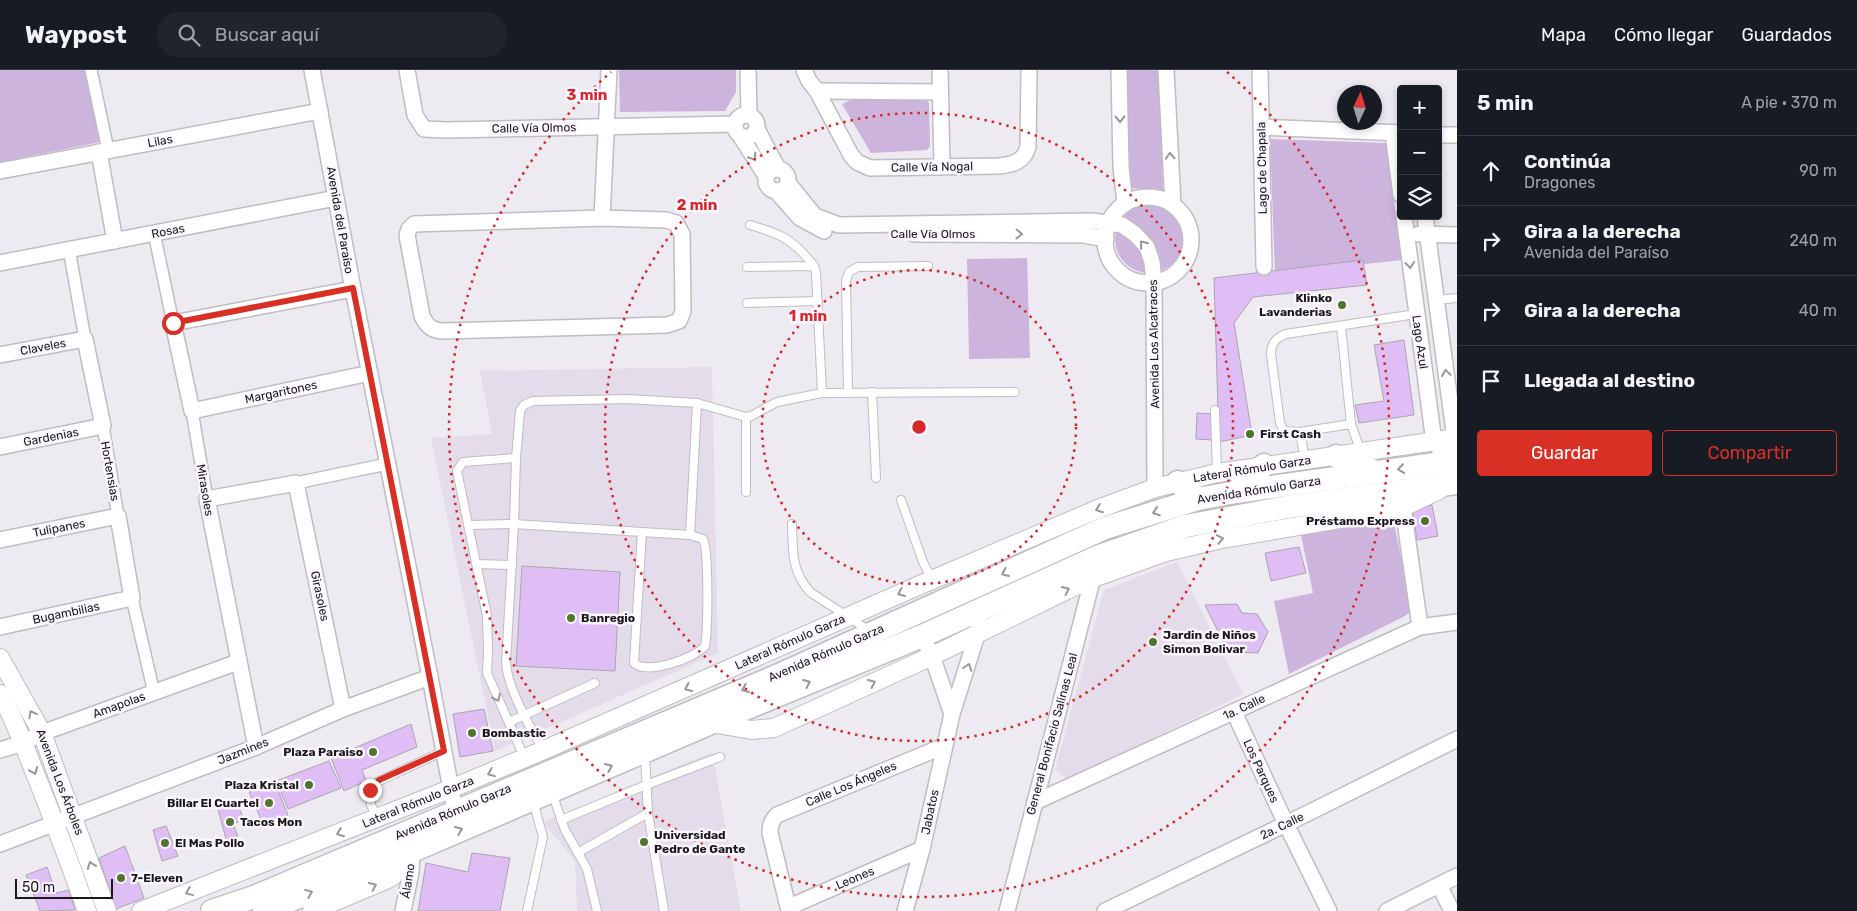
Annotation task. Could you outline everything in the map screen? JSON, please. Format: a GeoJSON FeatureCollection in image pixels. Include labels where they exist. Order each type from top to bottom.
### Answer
{"type":"FeatureCollection","features":[{"type":"Feature","properties":{"kind":"main road"},"geometry":{"type":"LineString","coordinates":[[1336,456],[1377,472]]}},
{"type":"Feature","properties":{"kind":"main road"},"geometry":{"type":"LineString","coordinates":[[1236,492],[1264,465]]}},
{"type":"Feature","properties":{"kind":"main road","name":"Avenida Rómulo Garza"},"geometry":{"type":"LineString","coordinates":[[212,911],[254,896],[770,678],[1105,528],[1198,499],[1236,492],[1377,472],[1454,472]]}},
{"type":"Feature","properties":{"kind":"main road","name":"Avenida Rómulo Garza"},"geometry":{"type":"LineString","coordinates":[[264,911],[410,852],[711,723],[922,636],[983,608],[1095,568],[1186,526],[1287,508],[1454,472]]}},
{"type":"Feature","properties":{"kind":"main road"},"geometry":{"type":"LineString","coordinates":[[1178,482],[1198,499]]}},
{"type":"Feature","properties":{"kind":"street"},"geometry":{"type":"LineString","coordinates":[[91,70],[115,241]]}},
{"type":"Feature","properties":{"kind":"street","name":"Avenida del Paraíso"},"geometry":{"type":"LineString","coordinates":[[312,70],[455,811]]}},
{"type":"Feature","properties":{"kind":"street","name":"Calle Vía Olmos"},"geometry":{"type":"LineString","coordinates":[[407,70],[415,115],[424,129],[607,127],[738,130]]}},
{"type":"Feature","properties":{"kind":"street"},"geometry":{"type":"LineString","coordinates":[[602,218],[609,70]]}},
{"type":"Feature","properties":{"kind":"street"},"geometry":{"type":"LineString","coordinates":[[748,70],[749,115],[756,121],[772,173]]}},
{"type":"Feature","properties":{"kind":"street","name":"Calle Vía Nogal"},"geometry":{"type":"LineString","coordinates":[[804,70],[852,155],[857,162],[870,168],[1007,166],[1020,161],[1026,154],[1029,133],[1029,70]]}},
{"type":"Feature","properties":{"kind":"street"},"geometry":{"type":"LineString","coordinates":[[940,70],[942,166]]}},
{"type":"Feature","properties":{"kind":"street"},"geometry":{"type":"LineString","coordinates":[[1119,70],[1121,167],[1126,204]]}},
{"type":"Feature","properties":{"kind":"street"},"geometry":{"type":"LineString","coordinates":[[1166,70],[1173,205]]}},
{"type":"Feature","properties":{"kind":"street","name":"Lago de Chapala"},"geometry":{"type":"LineString","coordinates":[[1260,70],[1264,267]]}},
{"type":"Feature","properties":{"kind":"street"},"geometry":{"type":"LineString","coordinates":[[817,91],[940,92]]}},
{"type":"Feature","properties":{"kind":"street","name":"Lilas"},"geometry":{"type":"LineString","coordinates":[[0,172],[320,111]]}},
{"type":"Feature","properties":{"kind":"street"},"geometry":{"type":"LineString","coordinates":[[738,130],[742,116],[749,115]]}},
{"type":"Feature","properties":{"kind":"street"},"geometry":{"type":"LineString","coordinates":[[1261,127],[1397,133]]}},
{"type":"Feature","properties":{"kind":"street"},"geometry":{"type":"LineString","coordinates":[[738,130],[751,137],[757,129]]}},
{"type":"Feature","properties":{"kind":"street"},"geometry":{"type":"LineString","coordinates":[[738,130],[772,173]]}},
{"type":"Feature","properties":{"kind":"street"},"geometry":{"type":"LineString","coordinates":[[1442,135],[1457,136]]}},
{"type":"Feature","properties":{"kind":"street"},"geometry":{"type":"LineString","coordinates":[[772,173],[782,170],[787,175],[782,187]]}},
{"type":"Feature","properties":{"kind":"street","name":"Calle Vía Olmos"},"geometry":{"type":"LineString","coordinates":[[782,187],[815,216],[839,224],[1109,222]]}},
{"type":"Feature","properties":{"kind":"street","name":"Calle Vía Olmos"},"geometry":{"type":"LineString","coordinates":[[782,187],[800,218],[830,233],[860,235],[1083,235],[1106,239]]}},
{"type":"Feature","properties":{"kind":"street","name":"Rosas"},"geometry":{"type":"LineString","coordinates":[[0,263],[336,198]]}},
{"type":"Feature","properties":{"kind":"street"},"geometry":{"type":"LineString","coordinates":[[1144,198],[1164,200],[1173,205],[1187,221],[1190,231],[1190,252],[1179,270],[1170,277],[1154,283],[1138,282],[1118,270],[1111,261],[1107,250],[1106,239],[1109,222],[1126,204],[1144,198]]}},
{"type":"Feature","properties":{"kind":"street"},"geometry":{"type":"LineString","coordinates":[[602,218],[666,220],[676,223],[682,234],[683,311],[679,321],[667,325],[442,331],[430,328],[425,322],[422,316],[407,236],[409,229],[414,224],[602,218]]}},
{"type":"Feature","properties":{"kind":"street","name":"Lago Azul"},"geometry":{"type":"LineString","coordinates":[[1404,220],[1434,442]]}},
{"type":"Feature","properties":{"kind":"street","name":"Lago Azul"},"geometry":{"type":"LineString","coordinates":[[1425,220],[1456,439],[1454,472]]}},
{"type":"Feature","properties":{"kind":"street","name":"Avenida Los Alcatraces"},"geometry":{"type":"LineString","coordinates":[[1109,222],[1122,225],[1135,234],[1147,247],[1152,262],[1154,283],[1155,488]]}},
{"type":"Feature","properties":{"kind":"street","name":"Mirasoles"},"geometry":{"type":"LineString","coordinates":[[154,234],[192,411],[207,500],[256,747]]}},
{"type":"Feature","properties":{"kind":"street"},"geometry":{"type":"LineString","coordinates":[[1406,234],[1457,235]]}},
{"type":"Feature","properties":{"kind":"street","name":"Hortensias"},"geometry":{"type":"LineString","coordinates":[[70,249],[85,339],[103,426],[132,598],[154,693]]}},
{"type":"Feature","properties":{"kind":"street"},"geometry":{"type":"LineString","coordinates":[[173,323],[353,288]]}},
{"type":"Feature","properties":{"kind":"street","name":"Claveles"},"geometry":{"type":"LineString","coordinates":[[0,355],[85,339]]}},
{"type":"Feature","properties":{"kind":"street","name":"Margaritones"},"geometry":{"type":"LineString","coordinates":[[192,411],[370,373]]}},
{"type":"Feature","properties":{"kind":"street","name":"Gardenias"},"geometry":{"type":"LineString","coordinates":[[0,447],[103,426]]}},
{"type":"Feature","properties":{"kind":"street","name":"Lateral Rómulo Garza"},"geometry":{"type":"LineString","coordinates":[[141,911],[525,758],[932,579],[1098,509],[1155,488],[1217,473],[1264,465],[1456,439]]}},
{"type":"Feature","properties":{"kind":"street"},"geometry":{"type":"LineString","coordinates":[[711,723],[752,730],[774,728],[978,634],[1095,568],[1187,546],[1403,507],[1454,472],[1434,442]]}},
{"type":"Feature","properties":{"kind":"street"},"geometry":{"type":"LineString","coordinates":[[207,500],[387,464]]}},
{"type":"Feature","properties":{"kind":"street","name":"Girasoles"},"geometry":{"type":"LineString","coordinates":[[296,483],[344,710]]}},
{"type":"Feature","properties":{"kind":"street"},"geometry":{"type":"LineString","coordinates":[[1403,507],[1420,627]]}},
{"type":"Feature","properties":{"kind":"street","name":"Tulipanes"},"geometry":{"type":"LineString","coordinates":[[0,540],[118,516]]}},
{"type":"Feature","properties":{"kind":"street","name":"General Bonifacio Salinas Leal"},"geometry":{"type":"LineString","coordinates":[[1007,911],[1095,568]]}},
{"type":"Feature","properties":{"kind":"street","name":"Bugambilias"},"geometry":{"type":"LineString","coordinates":[[0,627],[132,598]]}},
{"type":"Feature","properties":{"kind":"street","name":"Jabatos"},"geometry":{"type":"LineString","coordinates":[[906,911],[952,714],[978,634],[983,608]]}},
{"type":"Feature","properties":{"kind":"street","name":"1a. Calle"},"geometry":{"type":"LineString","coordinates":[[1034,802],[1420,627],[1457,622]]}},
{"type":"Feature","properties":{"kind":"street"},"geometry":{"type":"LineString","coordinates":[[922,636],[932,656],[952,714]]}},
{"type":"Feature","properties":{"kind":"street","name":"Avenida Los Árboles"},"geometry":{"type":"LineString","coordinates":[[0,658],[42,733],[108,911]]}},
{"type":"Feature","properties":{"kind":"street","name":"Amapolas"},"geometry":{"type":"LineString","coordinates":[[0,750],[238,662]]}},
{"type":"Feature","properties":{"kind":"street","name":"Jazmines"},"geometry":{"type":"LineString","coordinates":[[0,844],[256,747],[430,677]]}},
{"type":"Feature","properties":{"kind":"street","name":"Avenida Los Árboles"},"geometry":{"type":"LineString","coordinates":[[0,694],[8,707],[56,824],[87,911]]}},
{"type":"Feature","properties":{"kind":"street","name":"Los Parques"},"geometry":{"type":"LineString","coordinates":[[1234,712],[1329,911]]}},
{"type":"Feature","properties":{"kind":"street","name":"2a. Calle"},"geometry":{"type":"LineString","coordinates":[[1105,911],[1457,739]]}},
{"type":"Feature","properties":{"kind":"street","name":"Calle Los Ángeles"},"geometry":{"type":"LineString","coordinates":[[789,909],[770,833],[771,824],[777,815],[944,746]]}},
{"type":"Feature","properties":{"kind":"street","name":"Leones"},"geometry":{"type":"LineString","coordinates":[[789,909],[922,849]]}},
{"type":"Feature","properties":{"kind":"street"},"geometry":{"type":"LineString","coordinates":[[312,911],[393,876],[410,852]]}},
{"type":"Feature","properties":{"kind":"street","name":"Álamo"},"geometry":{"type":"LineString","coordinates":[[403,911],[411,872],[410,852]]}},
{"type":"Feature","properties":{"kind":"street"},"geometry":{"type":"LineString","coordinates":[[1387,911],[1457,876]]}},
{"type":"Feature","properties":{"kind":"street"},"geometry":{"type":"LineString","coordinates":[[1439,885],[1452,911]]}},
{"type":"Feature","properties":{"kind":"lane"},"geometry":{"type":"LineString","coordinates":[[750,225],[778,233],[794,243],[814,266],[818,301],[822,393]]}},
{"type":"Feature","properties":{"kind":"lane"},"geometry":{"type":"LineString","coordinates":[[747,267],[814,266]]}},
{"type":"Feature","properties":{"kind":"lane"},"geometry":{"type":"LineString","coordinates":[[848,392],[846,281],[849,272],[858,268],[928,266]]}},
{"type":"Feature","properties":{"kind":"lane"},"geometry":{"type":"LineString","coordinates":[[1436,300],[1457,298]]}},
{"type":"Feature","properties":{"kind":"lane"},"geometry":{"type":"LineString","coordinates":[[748,304],[818,301]]}},
{"type":"Feature","properties":{"kind":"lane"},"geometry":{"type":"LineString","coordinates":[[1351,424],[1300,432],[1284,431],[1280,426],[1271,347],[1275,340],[1286,334],[1416,314]]}},
{"type":"Feature","properties":{"kind":"lane"},"geometry":{"type":"LineString","coordinates":[[1341,326],[1351,424],[1361,452]]}},
{"type":"Feature","properties":{"kind":"lane"},"geometry":{"type":"LineString","coordinates":[[872,392],[876,478]]}},
{"type":"Feature","properties":{"kind":"lane"},"geometry":{"type":"LineString","coordinates":[[544,750],[509,680],[506,652],[512,565],[516,458],[520,412],[524,405],[528,402],[627,399],[697,403],[746,417],[778,402],[822,393],[1015,392]]}},
{"type":"Feature","properties":{"kind":"lane"},"geometry":{"type":"LineString","coordinates":[[690,535],[697,403]]}},
{"type":"Feature","properties":{"kind":"lane"},"geometry":{"type":"LineString","coordinates":[[1215,410],[1217,473]]}},
{"type":"Feature","properties":{"kind":"lane"},"geometry":{"type":"LineString","coordinates":[[746,417],[746,492]]}},
{"type":"Feature","properties":{"kind":"lane"},"geometry":{"type":"LineString","coordinates":[[1300,432],[1305,460]]}},
{"type":"Feature","properties":{"kind":"lane"},"geometry":{"type":"LineString","coordinates":[[516,458],[467,461],[460,465],[457,471],[487,616],[487,673],[525,758]]}},
{"type":"Feature","properties":{"kind":"lane"},"geometry":{"type":"LineString","coordinates":[[901,500],[923,562],[932,579]]}},
{"type":"Feature","properties":{"kind":"lane"},"geometry":{"type":"LineString","coordinates":[[468,525],[514,524],[642,532],[690,535],[703,539],[706,544],[705,646],[699,652],[674,664],[639,666],[634,661],[642,532]]}},
{"type":"Feature","properties":{"kind":"lane"},"geometry":{"type":"LineString","coordinates":[[792,524],[794,561],[798,575],[810,592],[872,632]]}},
{"type":"Feature","properties":{"kind":"lane"},"geometry":{"type":"LineString","coordinates":[[477,564],[512,565]]}},
{"type":"Feature","properties":{"kind":"lane"},"geometry":{"type":"LineString","coordinates":[[488,651],[506,652]]}},
{"type":"Feature","properties":{"kind":"lane"},"geometry":{"type":"LineString","coordinates":[[509,722],[526,716],[595,683]]}},
{"type":"Feature","properties":{"kind":"lane"},"geometry":{"type":"LineString","coordinates":[[377,818],[371,805],[370,790],[379,780],[444,751]]}},
{"type":"Feature","properties":{"kind":"lane"},"geometry":{"type":"LineString","coordinates":[[645,752],[648,813],[664,911]]}},
{"type":"Feature","properties":{"kind":"lane"},"geometry":{"type":"LineString","coordinates":[[561,820],[720,757]]}},
{"type":"Feature","properties":{"kind":"lane"},"geometry":{"type":"LineString","coordinates":[[542,795],[561,820],[568,836],[588,869],[596,911]]}},
{"type":"Feature","properties":{"kind":"lane"},"geometry":{"type":"LineString","coordinates":[[527,911],[543,837],[541,825],[542,795]]}},
{"type":"Feature","properties":{"kind":"lane"},"geometry":{"type":"LineString","coordinates":[[579,852],[648,813]]}},
{"type":"Feature","properties":{"kind":"shaded area"},"geometry":{"type":"Polygon","coordinates":[[[0,70],[85,70],[102,140],[96,143],[0,162],[0,70]]]}},
{"type":"Feature","properties":{"kind":"shaded area"},"geometry":{"type":"Polygon","coordinates":[[[619,70],[736,70],[736,92],[725,111],[620,112],[619,70]]]}},
{"type":"Feature","properties":{"kind":"shaded area"},"geometry":{"type":"Polygon","coordinates":[[[1126,70],[1160,70],[1163,191],[1127,188],[1126,70]]]}},
{"type":"Feature","properties":{"kind":"shaded area"},"geometry":{"type":"Polygon","coordinates":[[[925,99],[929,103],[930,146],[927,150],[871,153],[842,104],[851,100],[925,99]]]}},
{"type":"Feature","properties":{"kind":"shaded area"},"geometry":{"type":"Polygon","coordinates":[[[1270,139],[1386,143],[1402,260],[1275,274],[1270,139]]]}},
{"type":"Feature","properties":{"kind":"shaded area"},"geometry":{"type":"Polygon","coordinates":[[[1142,205],[1156,205],[1168,210],[1178,220],[1183,232],[1183,246],[1178,258],[1168,268],[1156,273],[1142,273],[1130,268],[1120,258],[1115,246],[1115,232],[1120,220],[1130,210],[1142,205]]]}},
{"type":"Feature","properties":{"kind":"shaded area"},"geometry":{"type":"Polygon","coordinates":[[[1027,258],[1030,358],[969,359],[967,259],[1027,258]]]}},
{"type":"Feature","properties":{"kind":"shaded area"},"geometry":{"type":"Polygon","coordinates":[[[712,367],[718,653],[495,751],[431,438],[492,434],[480,371],[712,367]]]}},
{"type":"Feature","properties":{"kind":"shaded area"},"geometry":{"type":"Polygon","coordinates":[[[1393,518],[1412,610],[1405,616],[1289,674],[1274,601],[1313,593],[1301,535],[1393,518]]]}},
{"type":"Feature","properties":{"kind":"shaded area","name":"Jardin de Niños Simon Bolivar"},"geometry":{"type":"Polygon","coordinates":[[[1177,562],[1243,694],[1069,780],[1055,770],[1104,590],[1177,562]]]}},
{"type":"Feature","properties":{"kind":"shaded area","name":"Universidad Pedro de Gante"},"geometry":{"type":"Polygon","coordinates":[[[712,752],[741,911],[577,911],[575,861],[543,822],[712,752]]]}},
{"type":"Feature","properties":{"kind":"building"},"geometry":{"type":"Polygon","coordinates":[[[1363,260],[1367,285],[1253,297],[1234,323],[1252,435],[1219,442],[1214,278],[1363,260]]]}},
{"type":"Feature","properties":{"kind":"building"},"geometry":{"type":"Polygon","coordinates":[[[1404,340],[1414,415],[1359,423],[1355,405],[1384,401],[1374,345],[1404,340]]]}},
{"type":"Feature","properties":{"kind":"building"},"geometry":{"type":"Polygon","coordinates":[[[1197,413],[1213,414],[1212,440],[1196,439],[1197,413]]]}},
{"type":"Feature","properties":{"kind":"building","name":"Préstamo Express"},"geometry":{"type":"Polygon","coordinates":[[[1432,505],[1438,536],[1417,540],[1412,507],[1432,505]]]}},
{"type":"Feature","properties":{"kind":"building"},"geometry":{"type":"Polygon","coordinates":[[[1299,547],[1306,573],[1271,581],[1265,553],[1299,547]]]}},
{"type":"Feature","properties":{"kind":"building"},"geometry":{"type":"Polygon","coordinates":[[[522,566],[620,572],[615,671],[516,666],[522,566]]]}},
{"type":"Feature","properties":{"kind":"building"},"geometry":{"type":"Polygon","coordinates":[[[1237,604],[1242,613],[1257,614],[1268,632],[1258,653],[1228,652],[1205,605],[1237,604]]]}},
{"type":"Feature","properties":{"kind":"building","name":"Bombastic"},"geometry":{"type":"Polygon","coordinates":[[[484,709],[493,751],[460,757],[453,714],[484,709]]]}},
{"type":"Feature","properties":{"kind":"building","name":"Plaza Paraiso"},"geometry":{"type":"Polygon","coordinates":[[[411,724],[417,747],[362,770],[366,781],[344,791],[331,758],[411,724]]]}},
{"type":"Feature","properties":{"kind":"building","name":"Plaza Kristal"},"geometry":{"type":"Polygon","coordinates":[[[329,761],[341,788],[288,809],[276,781],[329,761]]]}},
{"type":"Feature","properties":{"kind":"building","name":"Billar El Cuartel"},"geometry":{"type":"Polygon","coordinates":[[[274,781],[288,815],[263,824],[249,792],[274,781]]]}},
{"type":"Feature","properties":{"kind":"building","name":"Tacos Mon"},"geometry":{"type":"Polygon","coordinates":[[[235,799],[244,819],[233,824],[238,836],[226,839],[217,806],[235,799]]]}},
{"type":"Feature","properties":{"kind":"building","name":"El Mas Pollo"},"geometry":{"type":"Polygon","coordinates":[[[166,826],[178,856],[162,861],[153,830],[166,826]]]}},
{"type":"Feature","properties":{"kind":"building","name":"7-Eleven"},"geometry":{"type":"Polygon","coordinates":[[[125,846],[144,898],[116,909],[99,858],[125,846]]]}},
{"type":"Feature","properties":{"kind":"building"},"geometry":{"type":"Polygon","coordinates":[[[472,853],[510,858],[500,911],[418,911],[426,863],[468,872],[472,853]]]}},
{"type":"Feature","properties":{"kind":"building"},"geometry":{"type":"Polygon","coordinates":[[[47,867],[56,893],[69,890],[75,910],[40,911],[26,875],[47,867]]]}},
{"type":"Feature","properties":{"kind":"place","name":"Klinko Lavanderias"},"geometry":{"type":"Point","coordinates":[1342,305]}},
{"type":"Feature","properties":{"kind":"place","name":"First Cash"},"geometry":{"type":"Point","coordinates":[1250,434]}},
{"type":"Feature","properties":{"kind":"place","name":"Préstamo Express"},"geometry":{"type":"Point","coordinates":[1425,521]}},
{"type":"Feature","properties":{"kind":"place","name":"Banregio"},"geometry":{"type":"Point","coordinates":[571,618]}},
{"type":"Feature","properties":{"kind":"place","name":"Jardin de Niños Simon Bolivar"},"geometry":{"type":"Point","coordinates":[1153,642]}},
{"type":"Feature","properties":{"kind":"place","name":"Bombastic"},"geometry":{"type":"Point","coordinates":[472,733]}},
{"type":"Feature","properties":{"kind":"place","name":"Plaza Paraiso"},"geometry":{"type":"Point","coordinates":[373,752]}},
{"type":"Feature","properties":{"kind":"place","name":"Plaza Kristal"},"geometry":{"type":"Point","coordinates":[309,785]}},
{"type":"Feature","properties":{"kind":"place","name":"Billar El Cuartel"},"geometry":{"type":"Point","coordinates":[269,803]}},
{"type":"Feature","properties":{"kind":"place","name":"Tacos Mon"},"geometry":{"type":"Point","coordinates":[230,822]}},
{"type":"Feature","properties":{"kind":"place","name":"Universidad Pedro de Gante"},"geometry":{"type":"Point","coordinates":[644,842]}},
{"type":"Feature","properties":{"kind":"place","name":"El Mas Pollo"},"geometry":{"type":"Point","coordinates":[165,843]}},
{"type":"Feature","properties":{"kind":"place","name":"7-Eleven"},"geometry":{"type":"Point","coordinates":[121,878]}},
{"type":"Feature","properties":{"kind":"route"},"geometry":{"type":"LineString","coordinates":[[173,323],[353,288],[444,751],[379,780],[370,790]]}}]}
